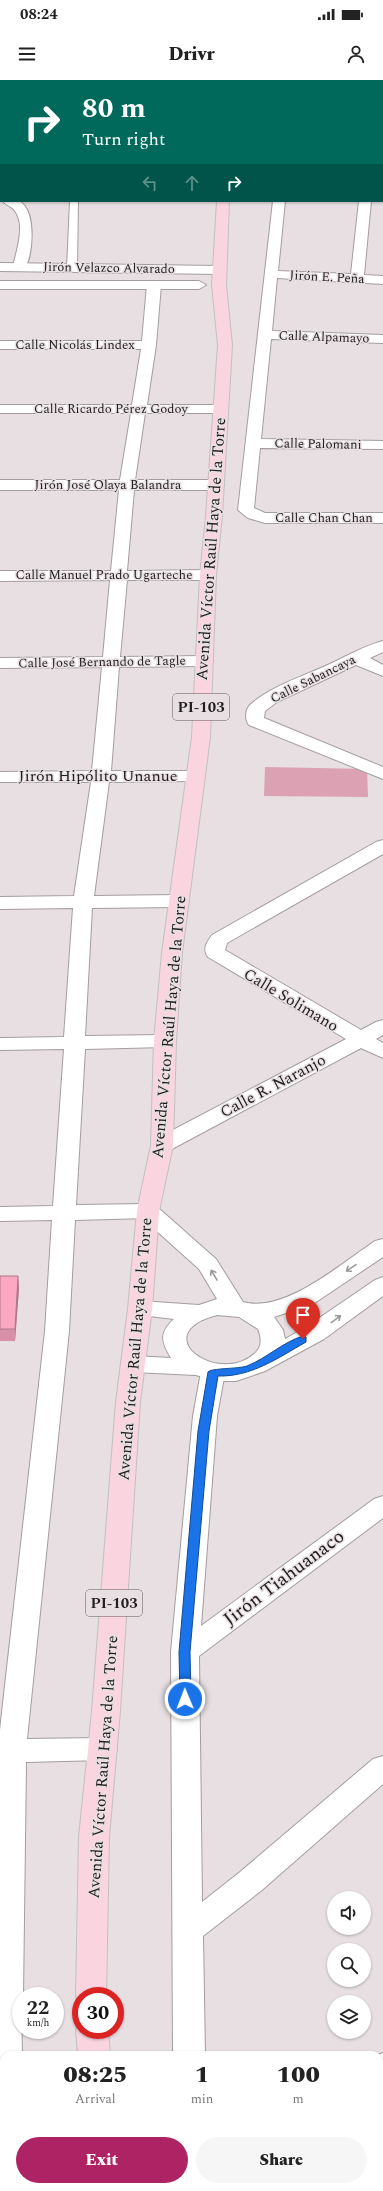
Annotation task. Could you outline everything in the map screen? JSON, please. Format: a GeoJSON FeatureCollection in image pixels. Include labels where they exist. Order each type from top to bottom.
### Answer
{"type":"FeatureCollection","features":[{"type":"Feature","properties":{"kind":"main road","name":"Avenida Víctor Raúl Haya de la Torre"},"geometry":{"type":"LineString","coordinates":[[91,1987],[94,1837],[103,1749],[128,1402],[140,1309],[148,1211],[162,1145],[166,1041],[172,953],[201,737],[208,574],[216,485],[225,345],[219,278],[223,202]]}},
{"type":"Feature","properties":{"kind":"main road"},"geometry":{"type":"LineString","coordinates":[[93,2039],[94,2051]]}},
{"type":"Feature","properties":{"kind":"street"},"geometry":{"type":"LineString","coordinates":[[11,202],[18,206],[26,219],[19,267]]}},
{"type":"Feature","properties":{"kind":"street"},"geometry":{"type":"LineString","coordinates":[[254,443],[270,274],[279,202]]}},
{"type":"Feature","properties":{"kind":"street"},"geometry":{"type":"LineString","coordinates":[[357,279],[365,202]]}},
{"type":"Feature","properties":{"kind":"street","name":"Jirón Velazco Alvarado"},"geometry":{"type":"LineString","coordinates":[[0,267],[72,268],[219,278]]}},
{"type":"Feature","properties":{"kind":"street","name":"Jirón E. Peña"},"geometry":{"type":"LineString","coordinates":[[270,274],[383,280]]}},
{"type":"Feature","properties":{"kind":"street","name":"Jirón Velazco Alvarado"},"geometry":{"type":"LineString","coordinates":[[0,285],[154,285],[219,278]]}},
{"type":"Feature","properties":{"kind":"street"},"geometry":{"type":"LineString","coordinates":[[6,2051],[6,1750],[57,1331],[83,902],[101,776],[127,484],[149,345],[154,285]]}},
{"type":"Feature","properties":{"kind":"street","name":"Calle Alpamayo"},"geometry":{"type":"LineString","coordinates":[[264,335],[383,339]]}},
{"type":"Feature","properties":{"kind":"street","name":"Calle Nicolás Lindex"},"geometry":{"type":"LineString","coordinates":[[0,345],[149,345]]}},
{"type":"Feature","properties":{"kind":"street","name":"Calle Ricardo Pérez Godoy"},"geometry":{"type":"LineString","coordinates":[[0,409],[221,408]]}},
{"type":"Feature","properties":{"kind":"street","name":"Calle Palomani"},"geometry":{"type":"LineString","coordinates":[[254,443],[383,445]]}},
{"type":"Feature","properties":{"kind":"street","name":"Calle Chan Chan"},"geometry":{"type":"LineString","coordinates":[[254,443],[246,510],[253,515],[265,518],[383,518]]}},
{"type":"Feature","properties":{"kind":"street","name":"Jirón José Olaya Balandra"},"geometry":{"type":"LineString","coordinates":[[0,485],[216,485]]}},
{"type":"Feature","properties":{"kind":"street","name":"Calle Manuel Prado Ugarteche"},"geometry":{"type":"LineString","coordinates":[[0,576],[208,574]]}},
{"type":"Feature","properties":{"kind":"street","name":"Calle Sabancaya"},"geometry":{"type":"LineString","coordinates":[[383,646],[271,698],[256,709],[255,721],[383,774]]}},
{"type":"Feature","properties":{"kind":"street"},"geometry":{"type":"LineString","coordinates":[[355,658],[383,672]]}},
{"type":"Feature","properties":{"kind":"street","name":"Calle José Bernando de Tagle"},"geometry":{"type":"LineString","coordinates":[[0,663],[204,661]]}},
{"type":"Feature","properties":{"kind":"street","name":"Jirón Hipólito Unanue"},"geometry":{"type":"LineString","coordinates":[[0,777],[196,776]]}},
{"type":"Feature","properties":{"kind":"street","name":"Calle Solimano"},"geometry":{"type":"LineString","coordinates":[[383,846],[219,939],[215,946],[215,953],[360,1040],[383,1052]]}},
{"type":"Feature","properties":{"kind":"street"},"geometry":{"type":"LineString","coordinates":[[0,903],[179,901]]}},
{"type":"Feature","properties":{"kind":"street","name":"Calle R. Naranjo"},"geometry":{"type":"LineString","coordinates":[[162,1145],[360,1040],[383,1026]]}},
{"type":"Feature","properties":{"kind":"street"},"geometry":{"type":"LineString","coordinates":[[0,1044],[166,1041]]}},
{"type":"Feature","properties":{"kind":"street"},"geometry":{"type":"LineString","coordinates":[[0,1214],[148,1211],[208,1264],[243,1310],[266,1322],[273,1334],[273,1347],[266,1359]]}},
{"type":"Feature","properties":{"kind":"street"},"geometry":{"type":"LineString","coordinates":[[204,1370],[182,1358],[174,1345],[175,1332],[183,1321],[197,1312],[215,1307],[243,1310],[281,1308],[305,1299],[383,1246]]}},
{"type":"Feature","properties":{"kind":"street"},"geometry":{"type":"LineString","coordinates":[[133,1364],[233,1373],[252,1368],[315,1333],[383,1285]]}},
{"type":"Feature","properties":{"kind":"street"},"geometry":{"type":"LineString","coordinates":[[140,1309],[197,1312]]}},
{"type":"Feature","properties":{"kind":"street"},"geometry":{"type":"LineString","coordinates":[[188,2051],[185,1652],[205,1416],[204,1370]]}},
{"type":"Feature","properties":{"kind":"street","name":"Jirón Tiahuanaco"},"geometry":{"type":"LineString","coordinates":[[185,1652],[383,1505]]}},
{"type":"Feature","properties":{"kind":"street"},"geometry":{"type":"LineString","coordinates":[[6,1750],[103,1749]]}},
{"type":"Feature","properties":{"kind":"street"},"geometry":{"type":"LineString","coordinates":[[188,1931],[251,1881],[383,1767]]}},
{"type":"Feature","properties":{"kind":"lane"},"geometry":{"type":"LineString","coordinates":[[72,268],[74,202]]}},
{"type":"Feature","properties":{"kind":"shaded area"},"geometry":{"type":"Polygon","coordinates":[[[265,767],[367,769],[368,797],[264,796],[265,767]]]}},
{"type":"Feature","properties":{"kind":"building"},"geometry":{"type":"Polygon","coordinates":[[[0,1276],[18,1276],[15,1329],[0,1329],[0,1276]]]}},
{"type":"Feature","properties":{"kind":"route"},"geometry":{"type":"LineString","coordinates":[[185,1699],[185,1652],[203,1431],[213,1372],[233,1373],[252,1368],[303,1339]]}}]}
